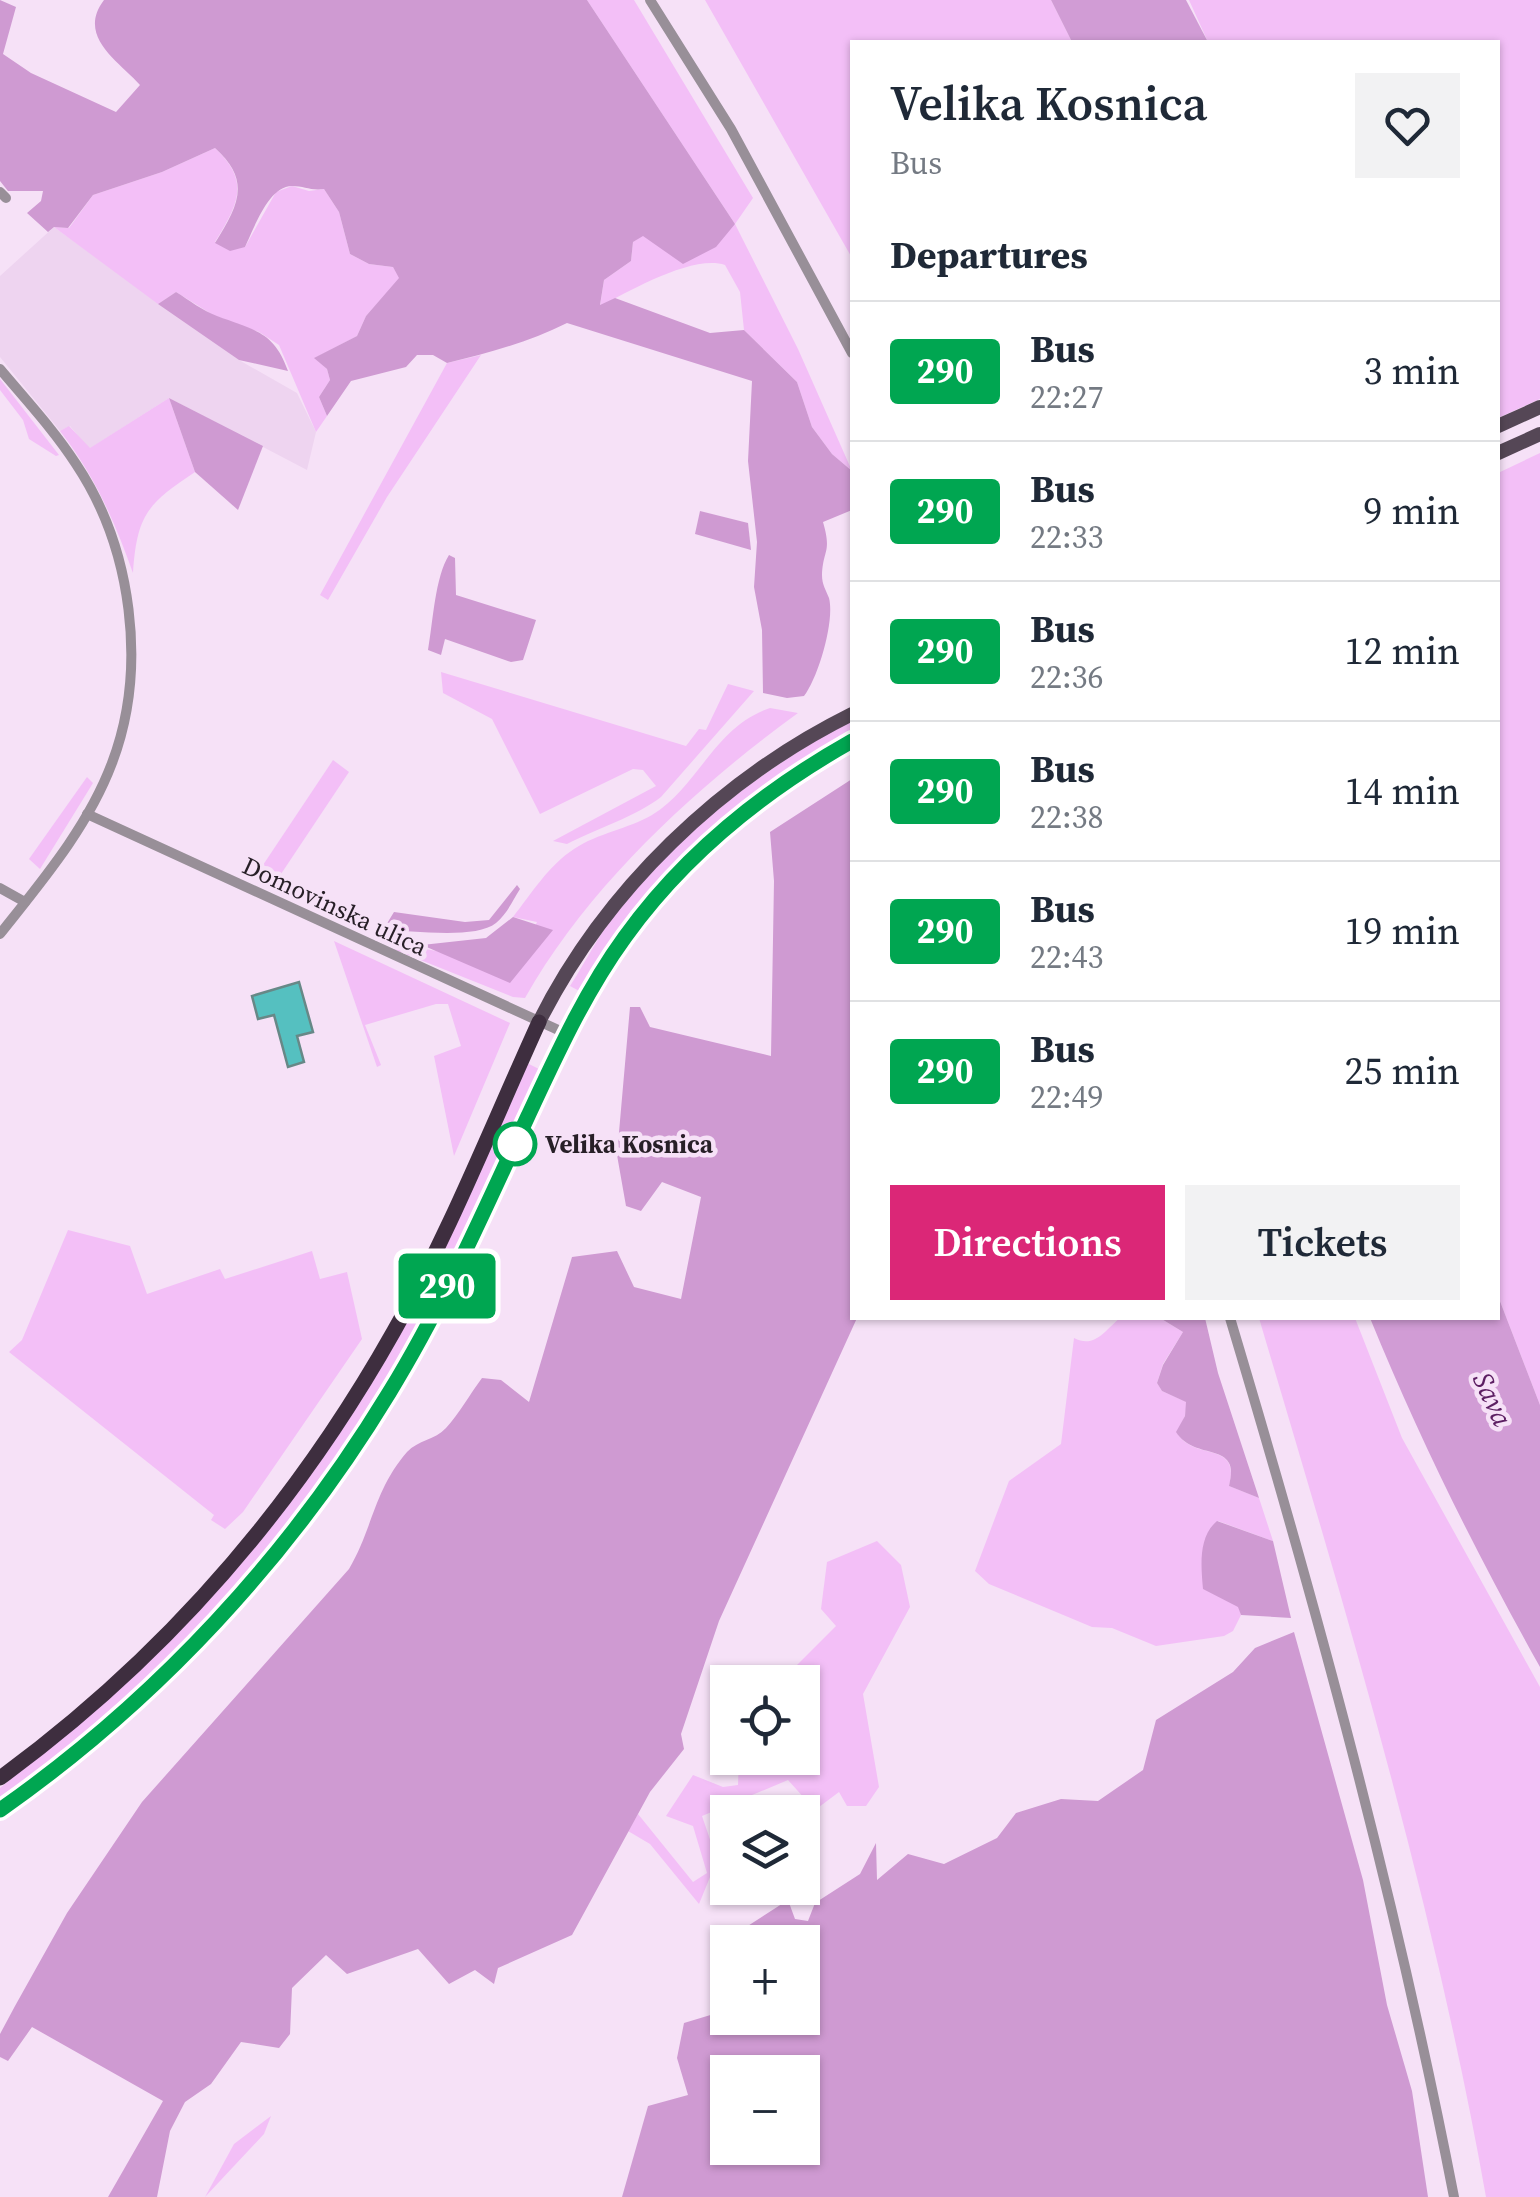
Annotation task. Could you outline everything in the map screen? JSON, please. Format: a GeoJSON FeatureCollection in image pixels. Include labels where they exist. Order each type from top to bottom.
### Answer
{"type":"FeatureCollection","features":[{"type":"Feature","properties":{"kind":"highway"},"geometry":{"type":"LineString","coordinates":[[0,1778],[75,1719],[192,1612],[299,1480],[394,1330],[539,1022]]}},
{"type":"Feature","properties":{"kind":"highway"},"geometry":{"type":"LineString","coordinates":[[0,1810],[154,1686],[271,1560],[326,1488],[389,1394],[430,1320],[567,1034]]}},
{"type":"Feature","properties":{"kind":"main road"},"geometry":{"type":"LineString","coordinates":[[1500,425],[1540,407]]}},
{"type":"Feature","properties":{"kind":"main road"},"geometry":{"type":"LineString","coordinates":[[1500,451],[1540,434]]}},
{"type":"Feature","properties":{"kind":"main road"},"geometry":{"type":"LineString","coordinates":[[539,1022],[583,944],[660,854],[756,774],[850,715]]}},
{"type":"Feature","properties":{"kind":"main road"},"geometry":{"type":"LineString","coordinates":[[567,1034],[623,939],[675,876],[759,801],[850,742]]}},
{"type":"Feature","properties":{"kind":"street"},"geometry":{"type":"LineString","coordinates":[[650,0],[732,129],[850,349]]}},
{"type":"Feature","properties":{"kind":"street"},"geometry":{"type":"LineString","coordinates":[[0,369],[56,436],[90,486],[118,553],[131,646],[125,713],[112,765],[88,814],[0,934]]}},
{"type":"Feature","properties":{"kind":"street","name":"Domovinska ulica"},"geometry":{"type":"LineString","coordinates":[[88,814],[567,1034]]}},
{"type":"Feature","properties":{"kind":"street"},"geometry":{"type":"LineString","coordinates":[[0,888],[25,902]]}},
{"type":"Feature","properties":{"kind":"street"},"geometry":{"type":"LineString","coordinates":[[1231,1320],[1317,1612],[1383,1866],[1454,2197]]}},
{"type":"Feature","properties":{"kind":"shaded area"},"geometry":{"type":"Polygon","coordinates":[[[0,0],[16,7],[3,54],[31,73],[116,112],[140,85],[112,58],[98,37],[97,13],[104,0],[587,0],[735,224],[716,247],[683,264],[643,236],[633,242],[631,261],[604,280],[600,305],[615,298],[710,333],[744,330],[797,382],[812,427],[832,454],[850,469],[850,511],[823,522],[827,546],[822,579],[829,598],[830,620],[820,663],[804,696],[787,698],[763,693],[762,630],[754,587],[757,542],[748,461],[752,381],[567,323],[508,346],[447,363],[433,355],[417,355],[406,367],[351,381],[327,416],[319,397],[330,380],[327,369],[314,358],[357,336],[366,316],[399,278],[393,267],[369,264],[350,254],[339,212],[324,189],[283,188],[263,210],[245,247],[230,251],[215,243],[235,205],[237,183],[227,160],[215,148],[162,172],[93,195],[68,228],[54,227],[48,232],[27,213],[41,201],[43,191],[8,191],[0,181],[0,0]]]}},
{"type":"Feature","properties":{"kind":"shaded area"},"geometry":{"type":"Polygon","coordinates":[[[587,0],[634,0],[753,198],[735,224],[587,0]]]}},
{"type":"Feature","properties":{"kind":"shaded area"},"geometry":{"type":"Polygon","coordinates":[[[705,0],[1051,0],[1071,40],[850,40],[850,254],[705,0]]]}},
{"type":"Feature","properties":{"kind":"shaded area"},"geometry":{"type":"Polygon","coordinates":[[[1189,0],[1540,0],[1540,399],[1500,417],[1500,40],[1207,40],[1189,0]]]}},
{"type":"Feature","properties":{"kind":"shaded area"},"geometry":{"type":"Polygon","coordinates":[[[215,148],[233,172],[237,193],[235,205],[215,242],[245,247],[276,192],[292,186],[309,191],[324,189],[339,212],[350,254],[369,264],[393,267],[400,278],[366,316],[357,336],[315,358],[327,369],[330,380],[319,397],[327,416],[316,432],[279,345],[259,332],[213,315],[176,292],[158,304],[54,227],[69,228],[93,195],[162,172],[215,148]]]}},
{"type":"Feature","properties":{"kind":"shaded area"},"geometry":{"type":"Polygon","coordinates":[[[735,224],[798,349],[850,469],[832,454],[812,427],[797,382],[744,330],[740,292],[725,265],[712,263],[679,269],[600,306],[604,280],[631,261],[633,242],[643,235],[668,251],[735,224]]]}},
{"type":"Feature","properties":{"kind":"shaded area"},"geometry":{"type":"Polygon","coordinates":[[[54,227],[239,360],[297,393],[316,432],[307,470],[169,398],[89,449],[70,426],[60,431],[0,357],[0,276],[54,227]]]}},
{"type":"Feature","properties":{"kind":"shaded area"},"geometry":{"type":"Polygon","coordinates":[[[176,292],[212,314],[261,334],[276,348],[288,371],[239,360],[158,304],[176,292]]]}},
{"type":"Feature","properties":{"kind":"shaded area"},"geometry":{"type":"Polygon","coordinates":[[[481,355],[387,497],[328,600],[320,595],[447,363],[481,355]]]}},
{"type":"Feature","properties":{"kind":"shaded area"},"geometry":{"type":"Polygon","coordinates":[[[0,379],[59,455],[29,439],[23,420],[0,390],[0,379]]]}},
{"type":"Feature","properties":{"kind":"shaded area"},"geometry":{"type":"Polygon","coordinates":[[[169,398],[195,472],[147,513],[138,537],[133,573],[102,499],[60,431],[69,426],[90,448],[169,398]]]}},
{"type":"Feature","properties":{"kind":"shaded area"},"geometry":{"type":"Polygon","coordinates":[[[169,398],[263,446],[238,510],[195,472],[169,398]]]}},
{"type":"Feature","properties":{"kind":"shaded area"},"geometry":{"type":"Polygon","coordinates":[[[1540,453],[1540,1405],[1500,1301],[1500,472],[1540,453]]]}},
{"type":"Feature","properties":{"kind":"shaded area"},"geometry":{"type":"Polygon","coordinates":[[[700,511],[748,523],[751,550],[695,534],[700,511]]]}},
{"type":"Feature","properties":{"kind":"shaded area"},"geometry":{"type":"Polygon","coordinates":[[[449,555],[455,558],[456,595],[536,620],[523,660],[511,662],[445,639],[441,655],[428,650],[438,587],[449,555]]]}},
{"type":"Feature","properties":{"kind":"shaded area"},"geometry":{"type":"Polygon","coordinates":[[[441,672],[686,746],[699,729],[706,730],[728,684],[754,691],[661,797],[567,844],[553,841],[656,786],[643,770],[633,769],[540,814],[492,719],[443,693],[441,672]]]}},
{"type":"Feature","properties":{"kind":"shaded area"},"geometry":{"type":"Polygon","coordinates":[[[770,708],[798,713],[721,773],[646,842],[580,917],[525,998],[513,997],[393,949],[440,952],[510,982],[537,922],[513,917],[548,871],[583,844],[652,815],[682,789],[735,729],[770,708]]]}},
{"type":"Feature","properties":{"kind":"shaded area"},"geometry":{"type":"Polygon","coordinates":[[[850,720],[850,736],[761,793],[685,859],[640,910],[583,993],[570,986],[616,911],[648,873],[730,800],[850,720]]]}},
{"type":"Feature","properties":{"kind":"shaded area"},"geometry":{"type":"Polygon","coordinates":[[[333,760],[349,772],[275,883],[259,871],[333,760]]]}},
{"type":"Feature","properties":{"kind":"shaded area"},"geometry":{"type":"Polygon","coordinates":[[[87,777],[93,783],[40,869],[29,859],[87,777]]]}},
{"type":"Feature","properties":{"kind":"shaded area"},"geometry":{"type":"Polygon","coordinates":[[[850,780],[850,1320],[856,1320],[719,1621],[681,1734],[684,1749],[650,1792],[572,1935],[498,1968],[494,1984],[475,1970],[449,1984],[418,1949],[347,1974],[326,1955],[292,1988],[290,2034],[279,2048],[241,2042],[211,2084],[185,2102],[170,2131],[157,2197],[108,2197],[163,2101],[32,2027],[8,2061],[0,2057],[0,2034],[67,1913],[142,1802],[349,1569],[380,1495],[407,1452],[446,1428],[482,1378],[501,1380],[529,1402],[572,1257],[617,1251],[634,1287],[681,1299],[701,1197],[662,1182],[641,1211],[626,1206],[617,1155],[630,1007],[640,1007],[650,1027],[771,1056],[774,881],[770,832],[850,780]]]}},
{"type":"Feature","properties":{"kind":"shaded area"},"geometry":{"type":"Polygon","coordinates":[[[517,885],[520,889],[507,911],[486,928],[458,933],[383,930],[394,912],[465,922],[489,920],[517,885]]]}},
{"type":"Feature","properties":{"kind":"shaded area"},"geometry":{"type":"Polygon","coordinates":[[[513,917],[553,930],[510,983],[422,945],[486,938],[513,917]]]}},
{"type":"Feature","properties":{"kind":"shaded area"},"geometry":{"type":"Polygon","coordinates":[[[334,941],[510,1023],[454,1156],[434,1056],[461,1046],[448,1004],[365,1025],[381,1065],[377,1067],[334,941]]]}},
{"type":"Feature","properties":{"kind":"shaded area"},"geometry":{"type":"Polygon","coordinates":[[[527,1063],[539,1069],[445,1271],[372,1404],[328,1469],[282,1532],[178,1649],[121,1703],[0,1800],[0,1788],[134,1676],[256,1546],[292,1500],[329,1448],[527,1063]]]}},
{"type":"Feature","properties":{"kind":"shaded area"},"geometry":{"type":"Polygon","coordinates":[[[68,1230],[130,1246],[147,1294],[220,1269],[225,1279],[312,1251],[320,1279],[347,1272],[362,1339],[243,1512],[225,1529],[211,1520],[214,1515],[9,1352],[22,1340],[68,1230]]]}},
{"type":"Feature","properties":{"kind":"shaded area"},"geometry":{"type":"Polygon","coordinates":[[[1118,1320],[1163,1320],[1183,1332],[1163,1364],[1157,1383],[1162,1391],[1187,1402],[1177,1433],[1194,1447],[1223,1457],[1231,1472],[1229,1486],[1259,1498],[1273,1541],[1218,1521],[1241,1615],[1233,1631],[1224,1636],[1156,1646],[1112,1628],[1092,1627],[989,1584],[975,1571],[1009,1481],[1061,1444],[1074,1338],[1094,1340],[1118,1320]]]}},
{"type":"Feature","properties":{"kind":"shaded area"},"geometry":{"type":"Polygon","coordinates":[[[1163,1320],[1205,1320],[1218,1373],[1259,1498],[1229,1486],[1229,1462],[1223,1457],[1194,1447],[1176,1432],[1185,1416],[1186,1402],[1162,1391],[1157,1383],[1183,1332],[1163,1320]]]}},
{"type":"Feature","properties":{"kind":"shaded area"},"geometry":{"type":"Polygon","coordinates":[[[1260,1320],[1356,1320],[1402,1438],[1540,1687],[1540,2197],[1486,2197],[1465,2085],[1414,1864],[1355,1645],[1260,1320]]]}},
{"type":"Feature","properties":{"kind":"shaded area"},"geometry":{"type":"Polygon","coordinates":[[[1217,1521],[1273,1541],[1291,1618],[1241,1615],[1238,1607],[1203,1589],[1204,1543],[1217,1521]]]}},
{"type":"Feature","properties":{"kind":"shaded area"},"geometry":{"type":"Polygon","coordinates":[[[877,1541],[901,1565],[910,1607],[863,1694],[879,1787],[866,1806],[847,1806],[839,1792],[820,1806],[820,1795],[802,1795],[788,1780],[752,1795],[710,1795],[710,1813],[702,1816],[710,1839],[710,1877],[699,1904],[650,1844],[628,1831],[638,1814],[693,1882],[707,1873],[693,1826],[666,1816],[693,1775],[723,1787],[738,1785],[738,1775],[820,1775],[820,1665],[797,1665],[836,1626],[821,1609],[827,1562],[877,1541]]]}},
{"type":"Feature","properties":{"kind":"shaded area"},"geometry":{"type":"Polygon","coordinates":[[[1294,1632],[1363,1880],[1387,2005],[1412,2091],[1428,2197],[622,2197],[648,2106],[688,2095],[677,2058],[684,2023],[710,2015],[710,2035],[820,2035],[820,1925],[749,1925],[780,1905],[790,1905],[795,1919],[808,1921],[814,1905],[820,1905],[820,1900],[860,1874],[876,1843],[877,1880],[908,1854],[944,1864],[997,1838],[1016,1813],[1061,1799],[1098,1801],[1143,1770],[1156,1720],[1233,1672],[1255,1648],[1294,1632]]]}},
{"type":"Feature","properties":{"kind":"shaded area"},"geometry":{"type":"Polygon","coordinates":[[[271,2116],[264,2134],[205,2197],[234,2144],[271,2116]]]}},
{"type":"Feature","properties":{"kind":"water"},"geometry":{"type":"Polygon","coordinates":[[[1051,0],[1186,0],[1207,40],[1071,40],[1051,0]]]}},
{"type":"Feature","properties":{"kind":"water","name":"Sava"},"geometry":{"type":"Polygon","coordinates":[[[1500,1301],[1540,1405],[1540,1667],[1449,1495],[1371,1320],[1500,1320],[1500,1301]]]}},
{"type":"Feature","properties":{"kind":"building"},"geometry":{"type":"Polygon","coordinates":[[[299,982],[313,1032],[297,1036],[304,1062],[288,1067],[274,1015],[258,1019],[252,996],[299,982]]]}},
{"type":"Feature","properties":{"kind":"bus line","name":"290"},"geometry":{"type":"LineString","coordinates":[[0,1810],[154,1686],[271,1560],[326,1488],[389,1394],[430,1320],[567,1034],[623,939],[675,876],[737,819],[783,783],[850,742]]}},
{"type":"Feature","properties":{"kind":"place","name":"Velika Kosnica"},"geometry":{"type":"Point","coordinates":[515,1144]}}]}
